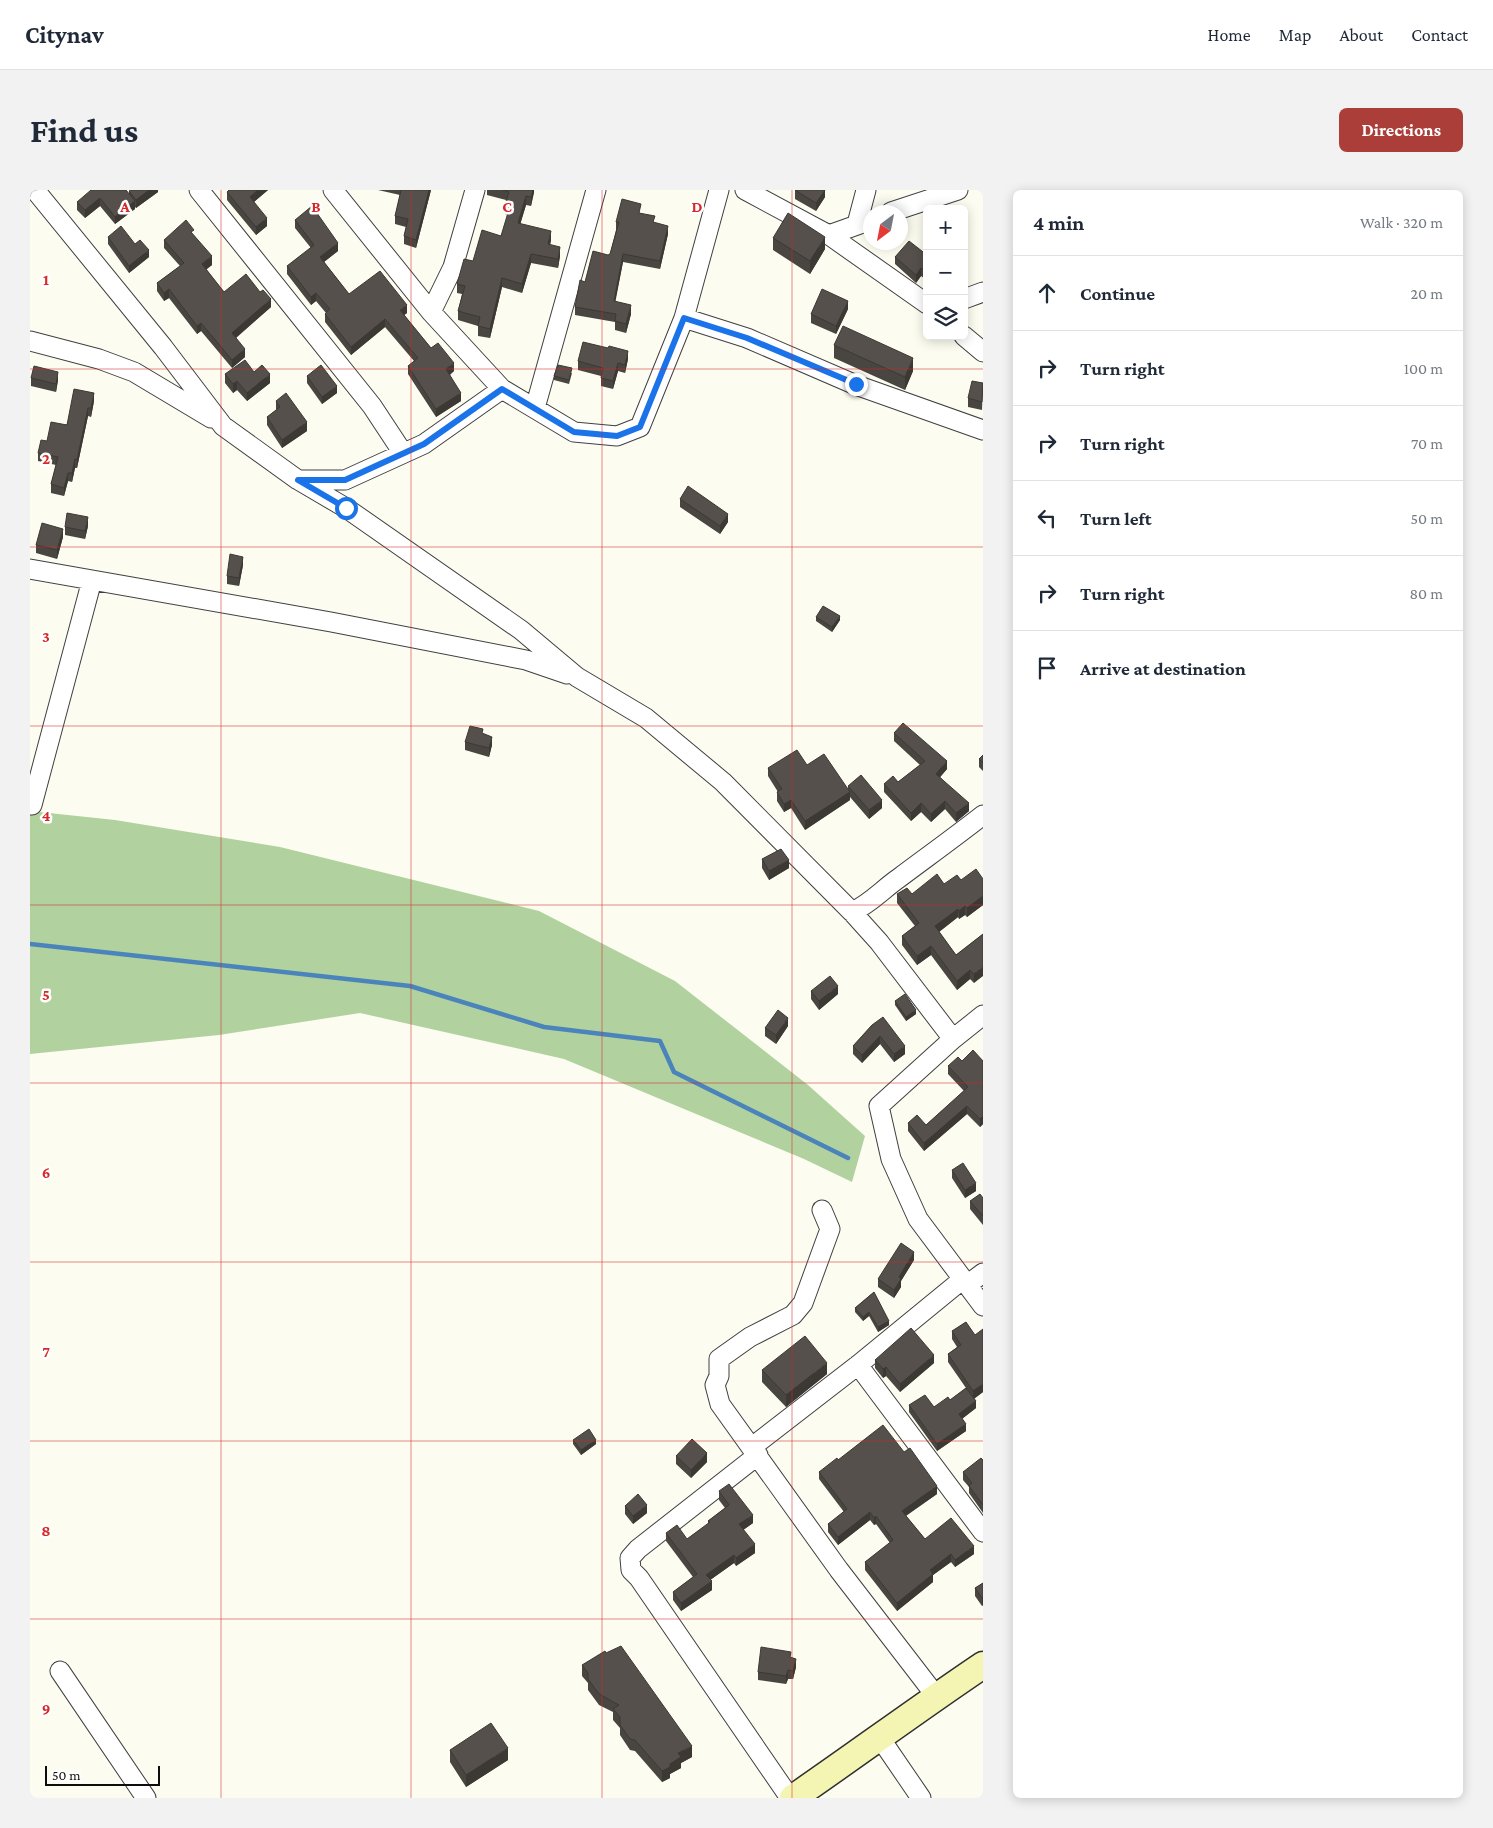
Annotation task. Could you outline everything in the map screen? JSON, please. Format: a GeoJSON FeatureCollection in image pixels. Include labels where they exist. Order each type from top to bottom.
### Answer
{"type":"FeatureCollection","features":[{"type":"Feature","properties":{"kind":"street"},"geometry":{"type":"LineString","coordinates":[[35,190],[163,347],[222,426]]}},
{"type":"Feature","properties":{"kind":"street"},"geometry":{"type":"LineString","coordinates":[[199,190],[372,406],[403,453]]}},
{"type":"Feature","properties":{"kind":"street"},"geometry":{"type":"LineString","coordinates":[[431,312],[452,266],[475,190]]}},
{"type":"Feature","properties":{"kind":"street"},"geometry":{"type":"LineString","coordinates":[[535,408],[596,190]]}},
{"type":"Feature","properties":{"kind":"street"},"geometry":{"type":"LineString","coordinates":[[340,193],[431,312],[502,389],[574,432],[617,436],[640,427],[684,318],[719,190]]}},
{"type":"Feature","properties":{"kind":"street"},"geometry":{"type":"LineString","coordinates":[[745,190],[829,235],[923,301]]}},
{"type":"Feature","properties":{"kind":"street"},"geometry":{"type":"LineString","coordinates":[[865,205],[866,190]]}},
{"type":"Feature","properties":{"kind":"street"},"geometry":{"type":"LineString","coordinates":[[908,206],[958,190]]}},
{"type":"Feature","properties":{"kind":"street"},"geometry":{"type":"LineString","coordinates":[[829,235],[863,222]]}},
{"type":"Feature","properties":{"kind":"street"},"geometry":{"type":"LineString","coordinates":[[968,298],[983,292]]}},
{"type":"Feature","properties":{"kind":"street"},"geometry":{"type":"LineString","coordinates":[[684,318],[747,338],[856,384],[983,430]]}},
{"type":"Feature","properties":{"kind":"street"},"geometry":{"type":"LineString","coordinates":[[968,339],[983,352]]}},
{"type":"Feature","properties":{"kind":"street"},"geometry":{"type":"LineString","coordinates":[[30,341],[99,359],[134,372],[222,426],[298,480],[346,508],[522,630],[578,677],[646,718],[723,782],[852,912],[879,942],[953,1040]]}},
{"type":"Feature","properties":{"kind":"street"},"geometry":{"type":"LineString","coordinates":[[298,480],[345,480],[424,444],[502,389]]}},
{"type":"Feature","properties":{"kind":"street"},"geometry":{"type":"LineString","coordinates":[[30,569],[331,622],[526,660],[578,677]]}},
{"type":"Feature","properties":{"kind":"street"},"geometry":{"type":"LineString","coordinates":[[30,805],[32,806],[92,580]]}},
{"type":"Feature","properties":{"kind":"street"},"geometry":{"type":"LineString","coordinates":[[852,912],[863,907],[899,877],[938,851],[983,815]]}},
{"type":"Feature","properties":{"kind":"street"},"geometry":{"type":"LineString","coordinates":[[983,1015],[879,1106],[891,1159],[918,1220],[983,1306]]}},
{"type":"Feature","properties":{"kind":"street"},"geometry":{"type":"LineString","coordinates":[[822,1210],[830,1229],[803,1303],[793,1315],[750,1338],[718,1359],[720,1369],[715,1385],[716,1395],[720,1404],[839,1570],[936,1696]]}},
{"type":"Feature","properties":{"kind":"street"},"geometry":{"type":"LineString","coordinates":[[983,1273],[965,1282],[858,1365],[638,1549],[630,1558],[631,1570],[639,1578],[792,1798],[983,1664]]}},
{"type":"Feature","properties":{"kind":"street"},"geometry":{"type":"LineString","coordinates":[[858,1365],[983,1532]]}},
{"type":"Feature","properties":{"kind":"street"},"geometry":{"type":"LineString","coordinates":[[60,1672],[146,1798]]}},
{"type":"Feature","properties":{"kind":"street"},"geometry":{"type":"LineString","coordinates":[[880,1738],[921,1798]]}},
{"type":"Feature","properties":{"kind":"green space"},"geometry":{"type":"Polygon","coordinates":[[[30,811],[115,820],[280,847],[539,911],[675,981],[808,1085],[865,1136],[852,1182],[804,1159],[564,1059],[360,1013],[219,1035],[30,1054],[30,811]]]}},
{"type":"Feature","properties":{"kind":"building"},"geometry":{"type":"Polygon","coordinates":[[[91,190],[126,190],[135,201],[115,217],[100,198],[85,210],[77,202],[91,190]]]}},
{"type":"Feature","properties":{"kind":"building"},"geometry":{"type":"Polygon","coordinates":[[[149,190],[136,200],[129,191],[149,190]]]}},
{"type":"Feature","properties":{"kind":"building"},"geometry":{"type":"Polygon","coordinates":[[[229,190],[258,190],[250,197],[267,218],[256,227],[227,192],[229,190]]]}},
{"type":"Feature","properties":{"kind":"building"},"geometry":{"type":"Polygon","coordinates":[[[401,190],[429,190],[416,240],[404,236],[408,219],[395,216],[401,190]]]}},
{"type":"Feature","properties":{"kind":"building"},"geometry":{"type":"Polygon","coordinates":[[[503,190],[533,190],[531,197],[526,196],[518,223],[551,231],[548,244],[560,247],[558,259],[531,254],[522,284],[502,278],[490,329],[478,326],[480,317],[458,311],[465,286],[457,284],[464,259],[473,261],[482,230],[501,236],[510,206],[505,205],[509,192],[503,190]]]}},
{"type":"Feature","properties":{"kind":"building"},"geometry":{"type":"Polygon","coordinates":[[[795,190],[825,190],[816,203],[795,190]]]}},
{"type":"Feature","properties":{"kind":"building"},"geometry":{"type":"Polygon","coordinates":[[[622,199],[641,204],[639,213],[655,216],[653,222],[668,226],[660,261],[623,254],[614,301],[631,305],[626,324],[615,321],[616,314],[575,307],[580,280],[585,282],[593,251],[610,254],[619,222],[616,222],[622,199]]]}},
{"type":"Feature","properties":{"kind":"building"},"geometry":{"type":"Polygon","coordinates":[[[312,206],[338,243],[320,257],[349,294],[380,271],[407,305],[400,310],[431,348],[438,343],[454,363],[446,369],[461,393],[436,409],[408,366],[418,358],[385,319],[351,347],[325,314],[330,309],[316,293],[311,297],[287,266],[314,245],[295,220],[312,206]]]}},
{"type":"Feature","properties":{"kind":"building"},"geometry":{"type":"Polygon","coordinates":[[[788,213],[825,237],[810,261],[773,238],[788,213]]]}},
{"type":"Feature","properties":{"kind":"building"},"geometry":{"type":"Polygon","coordinates":[[[186,220],[194,230],[191,232],[212,256],[202,264],[224,292],[246,274],[260,292],[263,290],[271,299],[232,333],[245,349],[232,360],[201,323],[197,326],[169,289],[164,293],[157,283],[184,263],[164,240],[186,220]]]}},
{"type":"Feature","properties":{"kind":"building"},"geometry":{"type":"Polygon","coordinates":[[[121,226],[135,244],[140,240],[149,250],[129,266],[108,237],[121,226]]]}},
{"type":"Feature","properties":{"kind":"building"},"geometry":{"type":"Polygon","coordinates":[[[909,241],[923,252],[923,269],[921,268],[916,275],[895,257],[901,250],[908,250],[909,241]]]}},
{"type":"Feature","properties":{"kind":"building"},"geometry":{"type":"Polygon","coordinates":[[[822,289],[848,301],[836,326],[811,314],[822,289]]]}},
{"type":"Feature","properties":{"kind":"building"},"geometry":{"type":"Polygon","coordinates":[[[843,326],[913,358],[905,377],[834,345],[843,326]]]}},
{"type":"Feature","properties":{"kind":"building"},"geometry":{"type":"Polygon","coordinates":[[[583,342],[628,351],[625,365],[618,363],[613,381],[601,378],[603,368],[578,361],[583,342]]]}},
{"type":"Feature","properties":{"kind":"building"},"geometry":{"type":"Polygon","coordinates":[[[245,360],[254,372],[262,365],[270,374],[247,393],[237,381],[233,384],[225,374],[245,360]]]}},
{"type":"Feature","properties":{"kind":"building"},"geometry":{"type":"Polygon","coordinates":[[[321,365],[337,386],[322,397],[307,376],[321,365]]]}},
{"type":"Feature","properties":{"kind":"building"},"geometry":{"type":"Polygon","coordinates":[[[558,365],[572,368],[569,380],[554,376],[558,365]]]}},
{"type":"Feature","properties":{"kind":"building"},"geometry":{"type":"Polygon","coordinates":[[[34,366],[58,372],[56,384],[31,378],[34,366]]]}},
{"type":"Feature","properties":{"kind":"building"},"geometry":{"type":"Polygon","coordinates":[[[972,381],[983,383],[982,402],[968,398],[972,381]]]}},
{"type":"Feature","properties":{"kind":"building"},"geometry":{"type":"Polygon","coordinates":[[[74,389],[94,393],[91,408],[88,408],[77,460],[75,459],[72,473],[68,473],[64,488],[51,484],[58,457],[38,453],[41,440],[47,441],[51,422],[67,425],[74,389]]]}},
{"type":"Feature","properties":{"kind":"building"},"geometry":{"type":"Polygon","coordinates":[[[286,393],[307,422],[282,440],[267,417],[280,407],[276,401],[286,393]]]}},
{"type":"Feature","properties":{"kind":"building"},"geometry":{"type":"Polygon","coordinates":[[[688,486],[728,514],[720,526],[680,499],[688,486]]]}},
{"type":"Feature","properties":{"kind":"building"},"geometry":{"type":"Polygon","coordinates":[[[67,513],[88,517],[85,531],[65,527],[67,513]]]}},
{"type":"Feature","properties":{"kind":"building"},"geometry":{"type":"Polygon","coordinates":[[[42,523],[63,529],[57,550],[36,545],[42,523]]]}},
{"type":"Feature","properties":{"kind":"building"},"geometry":{"type":"Polygon","coordinates":[[[230,554],[243,557],[239,578],[227,576],[230,554]]]}},
{"type":"Feature","properties":{"kind":"building"},"geometry":{"type":"Polygon","coordinates":[[[823,606],[840,616],[832,627],[816,617],[823,606]]]}},
{"type":"Feature","properties":{"kind":"building"},"geometry":{"type":"Polygon","coordinates":[[[903,723],[947,761],[936,774],[969,803],[956,813],[945,801],[931,814],[921,803],[911,813],[884,784],[893,776],[898,782],[925,761],[894,733],[903,723]]]}},
{"type":"Feature","properties":{"kind":"building"},"geometry":{"type":"Polygon","coordinates":[[[470,726],[483,729],[482,733],[492,737],[489,748],[465,742],[470,726]]]}},
{"type":"Feature","properties":{"kind":"building"},"geometry":{"type":"Polygon","coordinates":[[[797,750],[807,765],[824,754],[850,792],[805,821],[791,800],[784,804],[777,792],[782,789],[768,768],[797,750]]]}},
{"type":"Feature","properties":{"kind":"building"},"geometry":{"type":"Polygon","coordinates":[[[983,755],[983,763],[979,759],[983,755]]]}},
{"type":"Feature","properties":{"kind":"building"},"geometry":{"type":"Polygon","coordinates":[[[861,775],[882,800],[869,810],[848,786],[861,775]]]}},
{"type":"Feature","properties":{"kind":"building"},"geometry":{"type":"Polygon","coordinates":[[[781,849],[789,860],[769,871],[762,859],[781,849]]]}},
{"type":"Feature","properties":{"kind":"building"},"geometry":{"type":"Polygon","coordinates":[[[976,869],[983,879],[983,896],[967,908],[965,906],[959,911],[958,909],[935,926],[956,955],[983,934],[983,967],[974,974],[970,970],[957,981],[931,946],[917,956],[902,936],[919,923],[897,894],[907,888],[912,894],[937,874],[944,884],[957,875],[961,880],[976,869]]]}},
{"type":"Feature","properties":{"kind":"building"},"geometry":{"type":"Polygon","coordinates":[[[830,976],[838,986],[819,1001],[811,991],[830,976]]]}},
{"type":"Feature","properties":{"kind":"building"},"geometry":{"type":"Polygon","coordinates":[[[905,994],[916,1010],[906,1017],[895,1001],[905,994]]]}},
{"type":"Feature","properties":{"kind":"building"},"geometry":{"type":"Polygon","coordinates":[[[778,1010],[788,1018],[776,1035],[765,1028],[778,1010]]]}},
{"type":"Feature","properties":{"kind":"building"},"geometry":{"type":"Polygon","coordinates":[[[883,1017],[905,1046],[894,1054],[880,1036],[862,1055],[853,1046],[872,1025],[883,1017]]]}},
{"type":"Feature","properties":{"kind":"building"},"geometry":{"type":"Polygon","coordinates":[[[973,1050],[983,1061],[983,1116],[980,1119],[967,1106],[924,1143],[908,1123],[917,1115],[926,1125],[968,1087],[948,1066],[958,1057],[962,1061],[973,1050]]]}},
{"type":"Feature","properties":{"kind":"building"},"geometry":{"type":"Polygon","coordinates":[[[963,1163],[976,1183],[965,1190],[952,1170],[963,1163]]]}},
{"type":"Feature","properties":{"kind":"building"},"geometry":{"type":"Polygon","coordinates":[[[980,1194],[983,1198],[983,1216],[970,1201],[980,1194]]]}},
{"type":"Feature","properties":{"kind":"building"},"geometry":{"type":"Polygon","coordinates":[[[901,1243],[914,1252],[899,1277],[901,1279],[894,1290],[878,1279],[901,1243]]]}},
{"type":"Feature","properties":{"kind":"building"},"geometry":{"type":"Polygon","coordinates":[[[874,1292],[889,1321],[878,1327],[869,1312],[863,1317],[855,1308],[874,1292]]]}},
{"type":"Feature","properties":{"kind":"building"},"geometry":{"type":"Polygon","coordinates":[[[966,1322],[975,1335],[983,1329],[983,1384],[973,1391],[948,1354],[961,1345],[952,1331],[966,1322]]]}},
{"type":"Feature","properties":{"kind":"building"},"geometry":{"type":"Polygon","coordinates":[[[911,1328],[934,1355],[900,1384],[886,1367],[883,1369],[875,1360],[911,1328]]]}},
{"type":"Feature","properties":{"kind":"building"},"geometry":{"type":"Polygon","coordinates":[[[805,1336],[827,1363],[786,1395],[762,1370],[805,1336]]]}},
{"type":"Feature","properties":{"kind":"building"},"geometry":{"type":"Polygon","coordinates":[[[966,1388],[976,1401],[959,1414],[966,1424],[937,1444],[909,1405],[925,1395],[934,1407],[948,1397],[950,1400],[966,1388]]]}},
{"type":"Feature","properties":{"kind":"building"},"geometry":{"type":"Polygon","coordinates":[[[883,1425],[904,1452],[910,1448],[937,1486],[902,1511],[925,1539],[951,1518],[974,1546],[955,1560],[951,1554],[930,1570],[933,1574],[897,1603],[865,1562],[893,1540],[876,1516],[874,1518],[870,1512],[838,1537],[828,1524],[847,1509],[819,1472],[837,1458],[838,1460],[883,1425]]]}},
{"type":"Feature","properties":{"kind":"building"},"geometry":{"type":"Polygon","coordinates":[[[589,1429],[596,1440],[581,1450],[573,1440],[589,1429]]]}},
{"type":"Feature","properties":{"kind":"building"},"geometry":{"type":"Polygon","coordinates":[[[692,1439],[707,1453],[691,1470],[676,1456],[692,1439]]]}},
{"type":"Feature","properties":{"kind":"building"},"geometry":{"type":"Polygon","coordinates":[[[981,1458],[983,1460],[983,1505],[969,1486],[972,1483],[963,1472],[981,1458]]]}},
{"type":"Feature","properties":{"kind":"building"},"geometry":{"type":"Polygon","coordinates":[[[729,1484],[753,1515],[739,1524],[755,1544],[736,1558],[734,1555],[706,1575],[712,1581],[681,1603],[673,1592],[697,1574],[666,1533],[677,1525],[687,1539],[710,1522],[708,1521],[729,1505],[719,1491],[729,1484]]]}},
{"type":"Feature","properties":{"kind":"building"},"geometry":{"type":"Polygon","coordinates":[[[638,1494],[647,1505],[633,1516],[625,1506],[638,1494]]]}},
{"type":"Feature","properties":{"kind":"building"},"geometry":{"type":"Polygon","coordinates":[[[983,1583],[983,1597],[982,1598],[975,1588],[983,1583]]]}},
{"type":"Feature","properties":{"kind":"building"},"geometry":{"type":"Polygon","coordinates":[[[621,1646],[692,1746],[678,1753],[681,1757],[670,1764],[670,1767],[662,1771],[635,1740],[630,1739],[620,1725],[620,1717],[613,1709],[619,1705],[599,1694],[588,1679],[588,1673],[582,1665],[605,1651],[606,1653],[621,1646]]]}},
{"type":"Feature","properties":{"kind":"building"},"geometry":{"type":"Polygon","coordinates":[[[761,1647],[791,1652],[790,1657],[796,1659],[793,1671],[788,1670],[786,1676],[758,1672],[761,1647]]]}},
{"type":"Feature","properties":{"kind":"building"},"geometry":{"type":"Polygon","coordinates":[[[491,1723],[508,1748],[466,1775],[450,1750],[491,1723]]]}},
{"type":"Feature","properties":{"kind":"waterway"},"geometry":{"type":"LineString","coordinates":[[30,944],[410,986],[544,1027],[660,1041],[674,1072],[848,1158]]}},
{"type":"Feature","properties":{"kind":"route"},"geometry":{"type":"LineString","coordinates":[[346,508],[298,480],[345,480],[424,444],[502,389],[574,432],[617,436],[640,427],[684,318],[747,338],[781,354],[856,384]]}}]}
